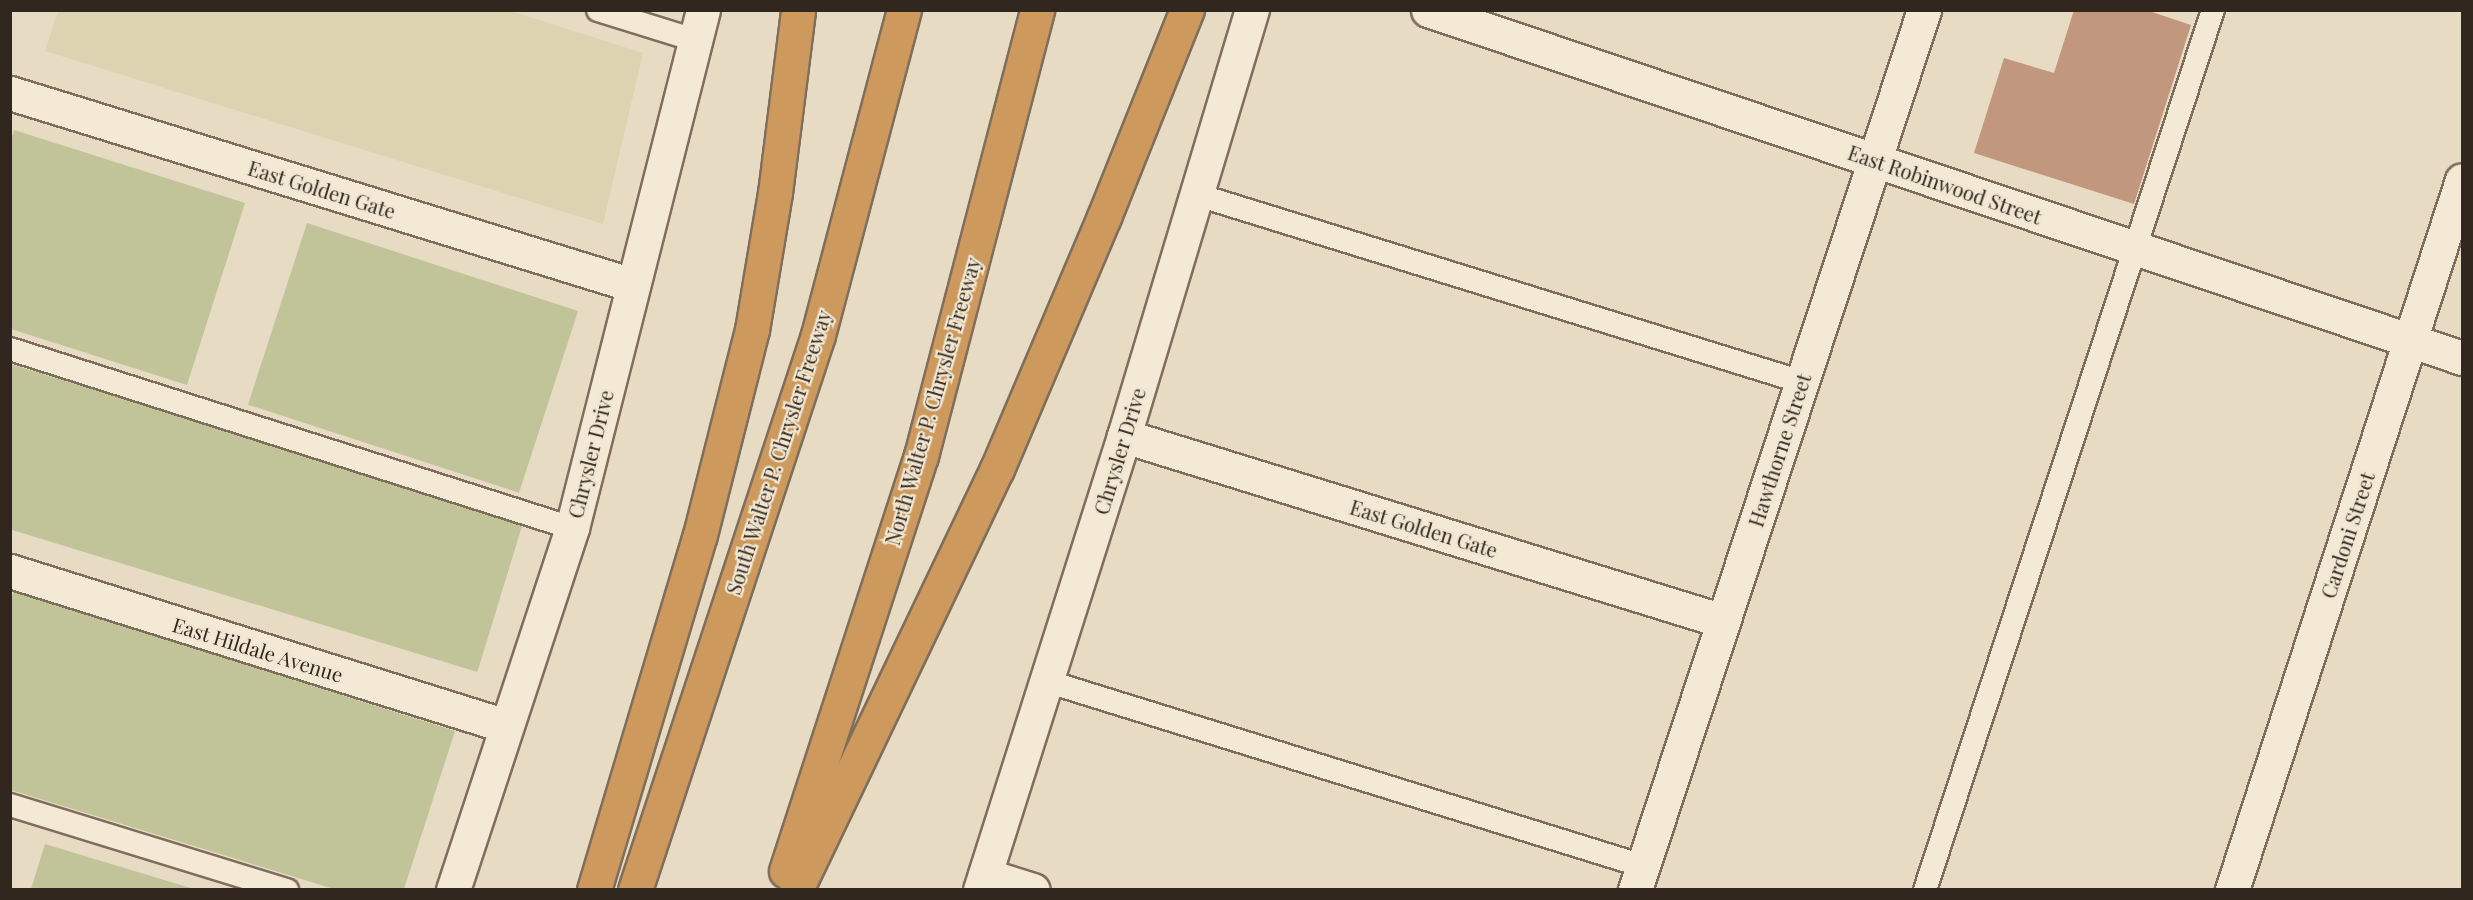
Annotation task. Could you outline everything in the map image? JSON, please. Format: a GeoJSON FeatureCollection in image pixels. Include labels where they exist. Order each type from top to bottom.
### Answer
{"type":"FeatureCollection","features":[{"type":"Feature","properties":{"kind":"highway"},"geometry":{"type":"LineString","coordinates":[[594,890],[700,535],[752,330],[775,193],[798,10]]}},
{"type":"Feature","properties":{"kind":"highway","name":"South Walter P. Chrysler Freeway"},"geometry":{"type":"LineString","coordinates":[[635,890],[818,334],[904,10]]}},
{"type":"Feature","properties":{"kind":"highway","name":"North Walter P. Chrysler Freeway"},"geometry":{"type":"LineString","coordinates":[[780,890],[921,456],[1037,10]]}},
{"type":"Feature","properties":{"kind":"highway"},"geometry":{"type":"LineString","coordinates":[[796,890],[997,469],[1104,217],[1187,10]]}},
{"type":"Feature","properties":{"kind":"street","name":"Chrysler Drive"},"geometry":{"type":"LineString","coordinates":[[983,882],[1124,436],[1252,10]]}},
{"type":"Feature","properties":{"kind":"street","name":"East Robinwood Street"},"geometry":{"type":"LineString","coordinates":[[1428,10],[2463,358]]}},
{"type":"Feature","properties":{"kind":"street","name":"Hawthorne Street"},"geometry":{"type":"LineString","coordinates":[[1639,878],[1924,10]]}},
{"type":"Feature","properties":{"kind":"street","name":"Chrysler Drive"},"geometry":{"type":"LineString","coordinates":[[453,890],[572,528],[699,25]]}},
{"type":"Feature","properties":{"kind":"street","name":"East Golden Gate"},"geometry":{"type":"LineString","coordinates":[[10,93],[633,285]]}},
{"type":"Feature","properties":{"kind":"street","name":"Cardoni Street"},"geometry":{"type":"LineString","coordinates":[[2232,890],[2463,180]]}},
{"type":"Feature","properties":{"kind":"street","name":"East Golden Gate"},"geometry":{"type":"LineString","coordinates":[[1124,436],[1723,621]]}},
{"type":"Feature","properties":{"kind":"street","name":"East Hildale Avenue"},"geometry":{"type":"LineString","coordinates":[[10,572],[506,726]]}},
{"type":"Feature","properties":{"kind":"street"},"geometry":{"type":"LineString","coordinates":[[983,882],[1033,890]]}},
{"type":"Feature","properties":{"kind":"lane"},"geometry":{"type":"LineString","coordinates":[[598,10],[699,25]]}},
{"type":"Feature","properties":{"kind":"lane"},"geometry":{"type":"LineString","coordinates":[[1925,890],[2213,10]]}},
{"type":"Feature","properties":{"kind":"lane"},"geometry":{"type":"LineString","coordinates":[[1198,195],[1802,382]]}},
{"type":"Feature","properties":{"kind":"lane"},"geometry":{"type":"LineString","coordinates":[[10,349],[572,528]]}},
{"type":"Feature","properties":{"kind":"lane"},"geometry":{"type":"LineString","coordinates":[[1046,681],[1639,878]]}},
{"type":"Feature","properties":{"kind":"lane"},"geometry":{"type":"LineString","coordinates":[[10,805],[287,890]]}},
{"type":"Feature","properties":{"kind":"shaded area"},"geometry":{"type":"Polygon","coordinates":[[[508,10],[643,53],[603,224],[45,51],[58,11],[508,10]]]}},
{"type":"Feature","properties":{"kind":"green space"},"geometry":{"type":"Polygon","coordinates":[[[14,130],[245,203],[187,385],[11,329],[10,142],[14,130]]]}},
{"type":"Feature","properties":{"kind":"green space"},"geometry":{"type":"Polygon","coordinates":[[[307,223],[578,311],[519,493],[248,405],[307,223]]]}},
{"type":"Feature","properties":{"kind":"green space"},"geometry":{"type":"Polygon","coordinates":[[[10,364],[524,521],[477,672],[10,529],[10,364]]]}},
{"type":"Feature","properties":{"kind":"green space"},"geometry":{"type":"Polygon","coordinates":[[[14,591],[455,731],[404,889],[334,889],[11,790],[10,602],[14,591]]]}},
{"type":"Feature","properties":{"kind":"green space"},"geometry":{"type":"Polygon","coordinates":[[[45,844],[194,889],[31,889],[45,844]]]}},
{"type":"Feature","properties":{"kind":"building"},"geometry":{"type":"Polygon","coordinates":[[[2074,10],[2146,10],[2191,25],[2134,204],[1974,153],[2004,58],[2054,73],[2074,10]]]}}]}
